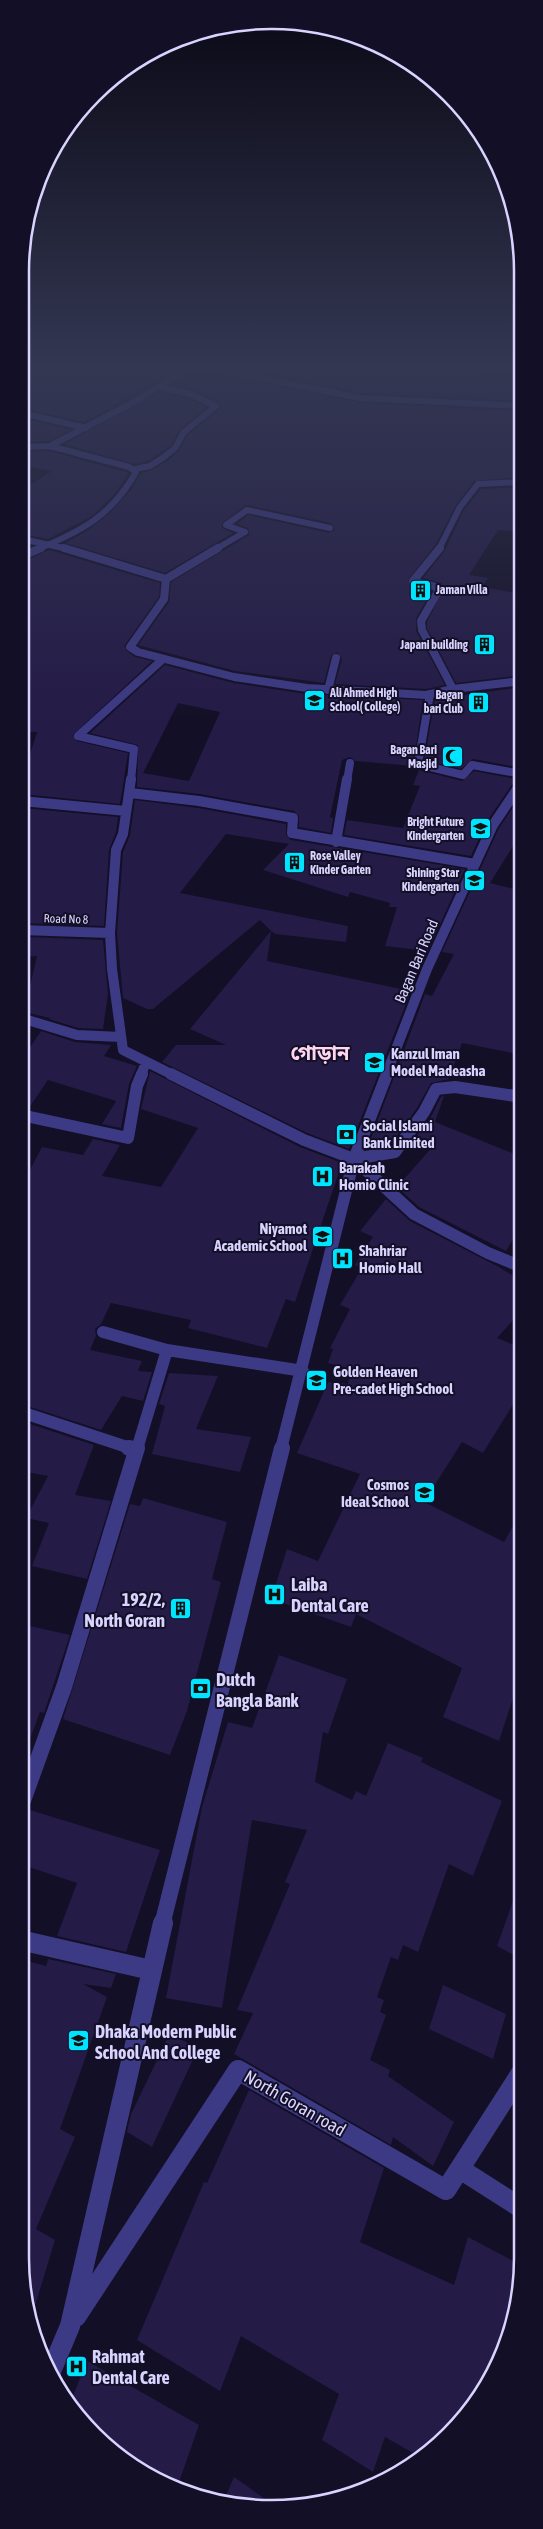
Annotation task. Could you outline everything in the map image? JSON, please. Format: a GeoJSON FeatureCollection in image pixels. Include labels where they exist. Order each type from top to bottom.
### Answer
{"type":"FeatureCollection","features":[{"type":"Feature","properties":{"kind":"street"},"geometry":{"type":"LineString","coordinates":[[29,553],[80,531],[111,510],[129,485]]}},
{"type":"Feature","properties":{"kind":"street"},"geometry":{"type":"LineString","coordinates":[[453,689],[422,630],[421,622],[440,588],[413,581],[437,554],[460,507],[477,485]]}},
{"type":"Feature","properties":{"kind":"street"},"geometry":{"type":"LineString","coordinates":[[29,540],[51,544],[166,580],[245,532],[226,525],[247,510],[330,528]]}},
{"type":"Feature","properties":{"kind":"street"},"geometry":{"type":"LineString","coordinates":[[166,580],[164,600],[130,647],[138,652],[234,677],[328,690],[430,694],[453,689],[514,682]]}},
{"type":"Feature","properties":{"kind":"street"},"geometry":{"type":"LineString","coordinates":[[328,690],[336,658]]}},
{"type":"Feature","properties":{"kind":"street"},"geometry":{"type":"LineString","coordinates":[[163,659],[78,736],[134,749],[130,793],[123,834],[116,850],[110,933],[112,969],[123,1050],[304,1140],[354,1159],[414,1214],[488,1253],[514,1264]]}},
{"type":"Feature","properties":{"kind":"street"},"geometry":{"type":"LineString","coordinates":[[430,694],[418,764],[463,775],[472,765],[514,773]]}},
{"type":"Feature","properties":{"kind":"street"},"geometry":{"type":"LineString","coordinates":[[336,842],[350,763]]}},
{"type":"Feature","properties":{"kind":"street"},"geometry":{"type":"LineString","coordinates":[[130,793],[199,801],[293,818],[292,833],[336,842],[475,864]]}},
{"type":"Feature","properties":{"kind":"street","name":"Bagan Bari Road"},"geometry":{"type":"LineString","coordinates":[[70,2326],[151,1970],[354,1159],[427,970],[493,825],[514,794]]}},
{"type":"Feature","properties":{"kind":"street"},"geometry":{"type":"LineString","coordinates":[[29,801],[126,811]]}},
{"type":"Feature","properties":{"kind":"street","name":"Road No 8"},"geometry":{"type":"LineString","coordinates":[[29,930],[110,933]]}},
{"type":"Feature","properties":{"kind":"street"},"geometry":{"type":"LineString","coordinates":[[29,1020],[77,1035],[121,1037]]}},
{"type":"Feature","properties":{"kind":"street"},"geometry":{"type":"LineString","coordinates":[[29,1117],[128,1138],[137,1086],[146,1062]]}},
{"type":"Feature","properties":{"kind":"street"},"geometry":{"type":"LineString","coordinates":[[354,1159],[395,1152],[424,1112],[436,1089],[455,1088],[514,1096]]}},
{"type":"Feature","properties":{"kind":"street"},"geometry":{"type":"LineString","coordinates":[[103,1332],[167,1350],[302,1371]]}},
{"type":"Feature","properties":{"kind":"street"},"geometry":{"type":"LineString","coordinates":[[29,1784],[64,1687],[167,1350]]}},
{"type":"Feature","properties":{"kind":"street"},"geometry":{"type":"LineString","coordinates":[[29,1415],[136,1450]]}},
{"type":"Feature","properties":{"kind":"street"},"geometry":{"type":"LineString","coordinates":[[29,1942],[151,1970]]}},
{"type":"Feature","properties":{"kind":"street","name":"North Goran road"},"geometry":{"type":"LineString","coordinates":[[70,2326],[238,2070],[446,2190],[514,2084]]}},
{"type":"Feature","properties":{"kind":"street"},"geometry":{"type":"LineString","coordinates":[[460,2169],[514,2204]]}},
{"type":"Feature","properties":{"kind":"street"},"geometry":{"type":"LineString","coordinates":[[54,2364],[70,2326]]}},
{"type":"Feature","properties":{"kind":"building"},"geometry":{"type":"Polygon","coordinates":[[[121,485],[113,496],[92,516],[48,539],[29,535],[29,486],[121,485]]]}},
{"type":"Feature","properties":{"kind":"building"},"geometry":{"type":"Polygon","coordinates":[[[134,485],[471,485],[456,505],[436,544],[408,580],[411,586],[431,592],[416,618],[416,631],[445,685],[426,689],[335,684],[342,659],[337,652],[331,656],[324,683],[235,671],[138,645],[169,602],[171,582],[249,535],[248,528],[237,524],[248,515],[329,533],[335,530],[331,523],[246,505],[222,523],[222,528],[233,533],[165,573],[65,543],[85,532],[109,514],[134,485]]]}},
{"type":"Feature","properties":{"kind":"building"},"geometry":{"type":"Polygon","coordinates":[[[514,487],[514,531],[498,530],[469,575],[488,578],[482,587],[514,593],[514,676],[456,683],[427,628],[427,622],[445,586],[423,578],[444,552],[464,510],[481,489],[514,487]]]}},
{"type":"Feature","properties":{"kind":"building"},"geometry":{"type":"Polygon","coordinates":[[[49,550],[160,583],[159,597],[124,646],[135,657],[152,661],[73,735],[77,741],[128,753],[120,804],[29,795],[29,758],[37,732],[29,732],[29,559],[49,550]]]}},
{"type":"Feature","properties":{"kind":"building"},"geometry":{"type":"Polygon","coordinates":[[[165,665],[233,683],[306,694],[423,700],[413,766],[355,761],[350,757],[342,760],[330,817],[333,818],[331,833],[299,827],[299,816],[294,811],[200,794],[137,787],[138,745],[90,733],[165,665]],[[178,703],[143,773],[189,781],[220,712],[178,703]]]}},
{"type":"Feature","properties":{"kind":"building"},"geometry":{"type":"Polygon","coordinates":[[[514,688],[514,767],[473,759],[461,769],[424,760],[435,699],[514,688]]]}},
{"type":"Feature","properties":{"kind":"building"},"geometry":{"type":"Polygon","coordinates":[[[419,770],[462,781],[474,771],[514,779],[514,782],[487,821],[471,856],[344,835],[347,820],[403,828],[420,786],[413,785],[419,770]]]}},
{"type":"Feature","properties":{"kind":"building"},"geometry":{"type":"Polygon","coordinates":[[[135,800],[198,808],[286,824],[286,835],[291,840],[465,869],[428,951],[385,946],[397,907],[389,907],[390,903],[350,892],[348,897],[263,870],[289,844],[226,834],[180,893],[348,926],[346,942],[275,934],[260,920],[153,1009],[147,1009],[123,998],[117,933],[123,852],[130,835],[135,800]]]}},
{"type":"Feature","properties":{"kind":"building"},"geometry":{"type":"Polygon","coordinates":[[[514,806],[514,845],[490,883],[514,889],[514,1053],[462,1043],[449,1079],[431,1083],[417,1108],[390,1145],[367,1149],[425,994],[432,996],[454,954],[442,952],[499,828],[514,806]]]}},
{"type":"Feature","properties":{"kind":"building"},"geometry":{"type":"Polygon","coordinates":[[[29,809],[118,817],[116,832],[109,850],[104,926],[29,923],[29,809]]]}},
{"type":"Feature","properties":{"kind":"building"},"geometry":{"type":"Polygon","coordinates":[[[271,931],[267,961],[411,991],[349,1149],[307,1133],[162,1062],[176,1045],[226,1045],[190,1029],[271,931]]]}},
{"type":"Feature","properties":{"kind":"building"},"geometry":{"type":"Polygon","coordinates":[[[29,937],[103,940],[108,994],[103,1029],[78,1028],[29,1013],[29,990],[37,956],[29,957],[29,937]]]}},
{"type":"Feature","properties":{"kind":"building"},"geometry":{"type":"Polygon","coordinates":[[[41,1031],[75,1042],[111,1045],[104,1056],[137,1066],[129,1084],[121,1128],[102,1124],[116,1101],[48,1080],[29,1108],[29,1049],[41,1031]]]}},
{"type":"Feature","properties":{"kind":"building"},"geometry":{"type":"Polygon","coordinates":[[[150,1071],[300,1147],[342,1163],[295,1302],[286,1299],[267,1348],[188,1328],[191,1320],[111,1303],[101,1324],[95,1329],[96,1336],[90,1350],[142,1361],[138,1371],[152,1372],[143,1401],[122,1396],[101,1430],[29,1407],[29,1172],[42,1147],[83,1155],[93,1139],[120,1145],[102,1176],[161,1187],[198,1128],[141,1109],[150,1071]]]}},
{"type":"Feature","properties":{"kind":"building"},"geometry":{"type":"Polygon","coordinates":[[[444,1096],[435,1122],[514,1154],[514,1238],[506,1251],[419,1207],[397,1187],[435,1144],[407,1149],[431,1117],[441,1097],[444,1096]]]}},
{"type":"Feature","properties":{"kind":"building"},"geometry":{"type":"Polygon","coordinates":[[[386,1199],[410,1221],[514,1276],[514,1319],[497,1338],[514,1345],[514,1403],[483,1453],[462,1442],[424,1502],[504,1542],[514,1524],[514,1695],[499,1741],[443,1717],[462,1668],[356,1614],[351,1627],[271,1599],[287,1549],[318,1561],[360,1474],[297,1453],[328,1382],[348,1384],[351,1369],[328,1363],[333,1349],[330,1348],[350,1309],[340,1305],[362,1268],[355,1265],[373,1237],[360,1231],[386,1199]]]}},
{"type":"Feature","properties":{"kind":"building"},"geometry":{"type":"Polygon","coordinates":[[[169,1373],[218,1376],[196,1429],[251,1437],[240,1472],[152,1454],[165,1406],[159,1404],[169,1373]]]}},
{"type":"Feature","properties":{"kind":"building"},"geometry":{"type":"Polygon","coordinates":[[[29,1424],[94,1445],[75,1495],[111,1501],[87,1579],[32,1566],[49,1523],[29,1519],[29,1512],[48,1476],[29,1472],[29,1424]]]}},
{"type":"Feature","properties":{"kind":"building"},"geometry":{"type":"Polygon","coordinates":[[[143,1498],[227,1522],[212,1579],[221,1582],[187,1711],[170,1755],[63,1719],[130,1504],[140,1506],[143,1498]]]}},
{"type":"Feature","properties":{"kind":"building"},"geometry":{"type":"Polygon","coordinates":[[[29,1626],[70,1635],[44,1713],[40,1712],[29,1742],[29,1626]]]}},
{"type":"Feature","properties":{"kind":"building"},"geometry":{"type":"Polygon","coordinates":[[[279,1655],[347,1679],[328,1734],[323,1732],[315,1782],[352,1800],[356,1791],[366,1796],[388,1743],[423,1758],[421,1762],[502,1801],[473,1876],[449,1864],[418,1952],[403,1945],[398,1960],[391,1957],[377,1997],[384,2000],[380,2012],[386,2015],[370,2060],[390,2070],[388,2076],[454,2122],[433,2166],[393,2137],[391,2145],[234,2054],[253,2013],[237,2010],[290,1884],[285,1882],[307,1830],[252,1820],[222,2008],[166,1998],[202,1807],[228,1722],[252,1728],[279,1655]]]}},
{"type":"Feature","properties":{"kind":"building"},"geometry":{"type":"Polygon","coordinates":[[[30,1810],[160,1850],[126,1952],[57,1936],[77,1883],[29,1867],[30,1810]]]}},
{"type":"Feature","properties":{"kind":"building"},"geometry":{"type":"Polygon","coordinates":[[[514,1898],[514,1955],[497,1946],[514,1898]]]}},
{"type":"Feature","properties":{"kind":"building"},"geometry":{"type":"Polygon","coordinates":[[[48,1959],[116,1974],[111,1988],[83,1984],[107,1997],[60,2129],[75,2137],[36,2229],[55,2240],[34,2309],[29,2273],[29,1961],[46,1966],[48,1959]]]}},
{"type":"Feature","properties":{"kind":"building"},"geometry":{"type":"Polygon","coordinates":[[[443,1985],[506,2014],[493,2059],[429,2029],[443,1985]]]}},
{"type":"Feature","properties":{"kind":"building"},"geometry":{"type":"Polygon","coordinates":[[[170,2033],[198,2049],[152,2147],[127,2132],[131,2114],[170,2033]]]}},
{"type":"Feature","properties":{"kind":"building"},"geometry":{"type":"Polygon","coordinates":[[[249,2090],[384,2168],[360,2242],[454,2285],[468,2237],[514,2261],[510,2305],[496,2350],[482,2379],[464,2405],[432,2440],[414,2454],[385,2437],[373,2472],[322,2440],[339,2394],[241,2336],[220,2391],[137,2340],[204,2182],[207,2183],[249,2090]]]}},
{"type":"Feature","properties":{"kind":"building"},"geometry":{"type":"Polygon","coordinates":[[[87,2361],[199,2425],[179,2482],[150,2468],[111,2440],[89,2418],[73,2396],[87,2361]]]}},
{"type":"Feature","properties":{"kind":"building"},"geometry":{"type":"Polygon","coordinates":[[[234,2477],[267,2500],[256,2500],[226,2496],[234,2477]]]}},
{"type":"Feature","properties":{"kind":"place","name":"Jaman Villa"},"geometry":{"type":"Point","coordinates":[420,590]}},
{"type":"Feature","properties":{"kind":"place","name":"Japani building"},"geometry":{"type":"Point","coordinates":[484,645]}},
{"type":"Feature","properties":{"kind":"place","name":"Ali Ahmed High School( College)"},"geometry":{"type":"Point","coordinates":[314,700]}},
{"type":"Feature","properties":{"kind":"place","name":"Bagan bari Club"},"geometry":{"type":"Point","coordinates":[479,702]}},
{"type":"Feature","properties":{"kind":"place","name":"Bagan Bari Masjid"},"geometry":{"type":"Point","coordinates":[453,757]}},
{"type":"Feature","properties":{"kind":"place","name":"Bright Future Kindergarten"},"geometry":{"type":"Point","coordinates":[480,829]}},
{"type":"Feature","properties":{"kind":"place","name":"Rose Valley Kinder Garten"},"geometry":{"type":"Point","coordinates":[294,863]}},
{"type":"Feature","properties":{"kind":"place","name":"Shining Star Kindergarten"},"geometry":{"type":"Point","coordinates":[475,880]}},
{"type":"Feature","properties":{"kind":"place","name":"Kanzul Iman Model Madeasha"},"geometry":{"type":"Point","coordinates":[375,1062]}},
{"type":"Feature","properties":{"kind":"place","name":"Social Islami Bank Limited"},"geometry":{"type":"Point","coordinates":[347,1134]}},
{"type":"Feature","properties":{"kind":"place","name":"Barakah Homio Clinic"},"geometry":{"type":"Point","coordinates":[323,1176]}},
{"type":"Feature","properties":{"kind":"place","name":"Niyamot Academic School"},"geometry":{"type":"Point","coordinates":[323,1237]}},
{"type":"Feature","properties":{"kind":"place","name":"Shahriar Homio Hall"},"geometry":{"type":"Point","coordinates":[343,1259]}},
{"type":"Feature","properties":{"kind":"place","name":"Golden Heaven Pre-cadet High School"},"geometry":{"type":"Point","coordinates":[317,1380]}},
{"type":"Feature","properties":{"kind":"place","name":"Cosmos Ideal School"},"geometry":{"type":"Point","coordinates":[425,1493]}},
{"type":"Feature","properties":{"kind":"place","name":"Laiba Dental Care"},"geometry":{"type":"Point","coordinates":[275,1594]}},
{"type":"Feature","properties":{"kind":"place","name":"192/2, North Goran"},"geometry":{"type":"Point","coordinates":[181,1609]}},
{"type":"Feature","properties":{"kind":"place","name":"Dutch Bangla Bank"},"geometry":{"type":"Point","coordinates":[200,1689]}},
{"type":"Feature","properties":{"kind":"place","name":"Dhaka Modern Public School And College"},"geometry":{"type":"Point","coordinates":[79,2041]}},
{"type":"Feature","properties":{"kind":"place","name":"Rahmat Dental Care"},"geometry":{"type":"Point","coordinates":[76,2366]}},
{"type":"Feature","properties":{"kind":"district","name":"গোড়ান"},"geometry":{"type":"Point","coordinates":[320,1052]}}]}
